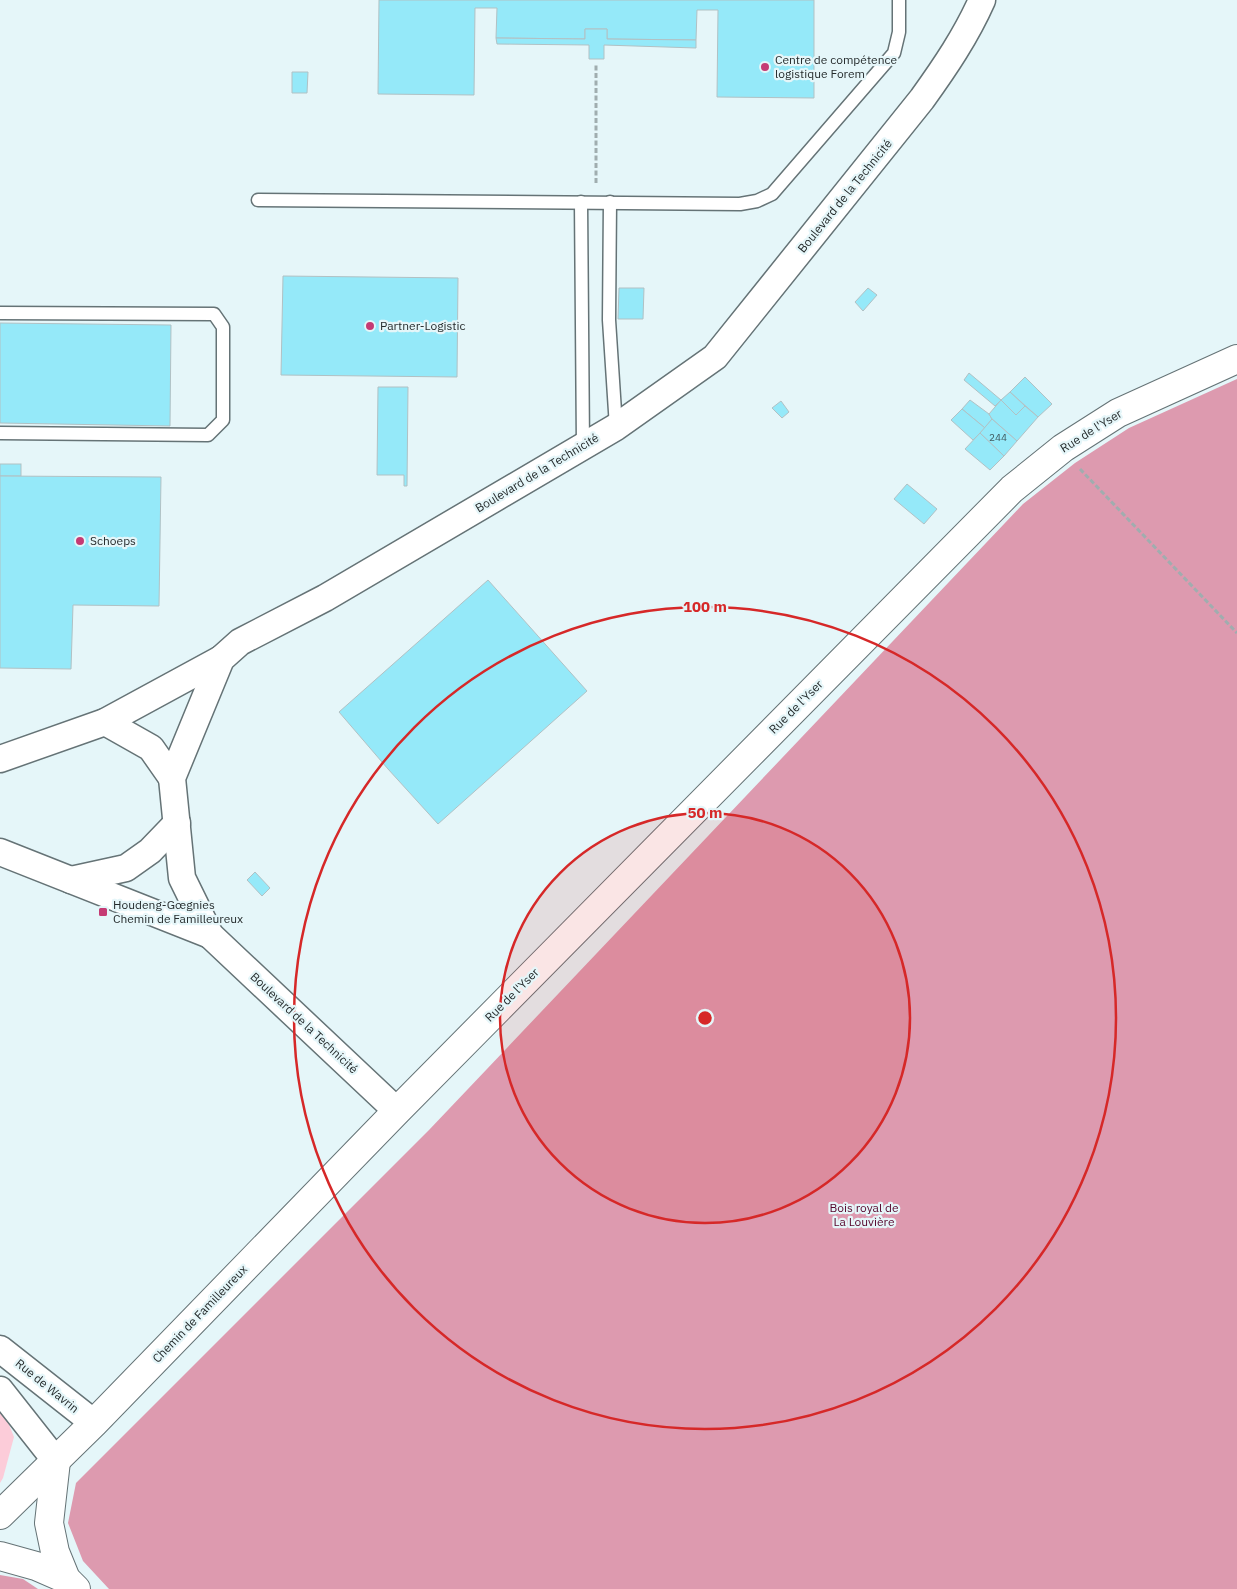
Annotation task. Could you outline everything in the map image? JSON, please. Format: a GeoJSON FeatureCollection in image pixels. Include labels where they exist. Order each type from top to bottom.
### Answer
{"type":"FeatureCollection","features":[{"type":"Feature","properties":{"kind":"main road","name":"Rue de l'Yser"},"geometry":{"type":"LineString","coordinates":[[397,1111],[1012,489],[1063,448],[1118,413],[1237,359]]}},
{"type":"Feature","properties":{"kind":"main road","name":"Chemin de Familleureux"},"geometry":{"type":"LineString","coordinates":[[0,1515],[94,1423],[397,1111]]}},
{"type":"Feature","properties":{"kind":"main road"},"geometry":{"type":"LineString","coordinates":[[56,1461],[49,1523],[55,1552],[71,1584]]}},
{"type":"Feature","properties":{"kind":"main road"},"geometry":{"type":"LineString","coordinates":[[0,1556],[36,1566],[71,1584]]}},
{"type":"Feature","properties":{"kind":"street","name":"Boulevard de la Technicité"},"geometry":{"type":"LineString","coordinates":[[397,1111],[210,935],[182,878],[172,778],[221,659],[240,642],[324,598],[616,426],[715,358],[922,99],[951,60],[971,25],[982,0]]}},
{"type":"Feature","properties":{"kind":"street"},"geometry":{"type":"LineString","coordinates":[[0,758],[105,722],[221,659]]}},
{"type":"Feature","properties":{"kind":"street"},"geometry":{"type":"LineString","coordinates":[[105,722],[151,748],[172,778]]}},
{"type":"Feature","properties":{"kind":"street"},"geometry":{"type":"LineString","coordinates":[[71,880],[126,868],[150,851],[177,823]]}},
{"type":"Feature","properties":{"kind":"street","name":"Boulevard de la Technicité"},"geometry":{"type":"LineString","coordinates":[[0,852],[210,935]]}},
{"type":"Feature","properties":{"kind":"street","name":"Rue de Wavrin"},"geometry":{"type":"LineString","coordinates":[[0,1349],[94,1423]]}},
{"type":"Feature","properties":{"kind":"street"},"geometry":{"type":"LineString","coordinates":[[0,1390],[56,1461]]}},
{"type":"Feature","properties":{"kind":"lane"},"geometry":{"type":"LineString","coordinates":[[258,200],[740,204],[757,202],[772,194],[894,52],[899,32],[899,0]]}},
{"type":"Feature","properties":{"kind":"lane"},"geometry":{"type":"LineString","coordinates":[[581,202],[583,446]]}},
{"type":"Feature","properties":{"kind":"lane"},"geometry":{"type":"LineString","coordinates":[[610,202],[609,320],[616,426]]}},
{"type":"Feature","properties":{"kind":"lane"},"geometry":{"type":"LineString","coordinates":[[0,313],[214,314],[223,328],[223,420],[208,436],[0,433]]}},
{"type":"Feature","properties":{"kind":"path"},"geometry":{"type":"LineString","coordinates":[[596,64],[596,202]]}},
{"type":"Feature","properties":{"kind":"path"},"geometry":{"type":"LineString","coordinates":[[1075,463],[1237,633]]}},
{"type":"Feature","properties":{"kind":"shaded area"},"geometry":{"type":"Polygon","coordinates":[[[0,1402],[14,1437],[0,1483],[0,1402]]]}},
{"type":"Feature","properties":{"kind":"green space","name":"Bois royal de La Louvière"},"geometry":{"type":"Polygon","coordinates":[[[1237,379],[1237,1589],[109,1589],[83,1561],[68,1523],[76,1483],[429,1130],[1023,504],[1075,463],[1129,428],[1237,379]]]}},
{"type":"Feature","properties":{"kind":"green space"},"geometry":{"type":"Polygon","coordinates":[[[0,1575],[23,1579],[38,1589],[0,1589],[0,1575]]]}},
{"type":"Feature","properties":{"kind":"building","name":"Centre de compétence logistique Forem"},"geometry":{"type":"Polygon","coordinates":[[[379,0],[814,0],[814,98],[717,97],[718,10],[697,10],[696,40],[607,39],[607,29],[585,29],[585,39],[496,38],[497,8],[475,8],[474,95],[378,94],[379,0]]]}},
{"type":"Feature","properties":{"kind":"building"},"geometry":{"type":"Polygon","coordinates":[[[585,29],[607,29],[607,39],[696,40],[696,48],[604,45],[604,59],[589,59],[589,45],[497,44],[496,38],[585,39],[585,29]]]}},
{"type":"Feature","properties":{"kind":"building"},"geometry":{"type":"Polygon","coordinates":[[[292,72],[308,72],[307,93],[292,93],[292,72]]]}},
{"type":"Feature","properties":{"kind":"building","name":"Partner-Logistic"},"geometry":{"type":"Polygon","coordinates":[[[283,276],[458,278],[457,377],[281,375],[283,276]]]}},
{"type":"Feature","properties":{"kind":"building"},"geometry":{"type":"Polygon","coordinates":[[[619,288],[644,288],[643,319],[618,319],[619,288]]]}},
{"type":"Feature","properties":{"kind":"building"},"geometry":{"type":"Polygon","coordinates":[[[868,288],[877,295],[863,311],[855,302],[868,288]]]}},
{"type":"Feature","properties":{"kind":"building"},"geometry":{"type":"Polygon","coordinates":[[[0,323],[171,325],[170,426],[0,423],[0,323]]]}},
{"type":"Feature","properties":{"kind":"building"},"geometry":{"type":"Polygon","coordinates":[[[969,373],[1001,400],[995,406],[964,380],[969,373]]]}},
{"type":"Feature","properties":{"kind":"building"},"geometry":{"type":"Polygon","coordinates":[[[1025,377],[1052,404],[1038,417],[1010,392],[1025,377]]]}},
{"type":"Feature","properties":{"kind":"building"},"geometry":{"type":"Polygon","coordinates":[[[378,387],[408,387],[407,486],[404,486],[404,475],[377,475],[378,387]]]}},
{"type":"Feature","properties":{"kind":"building"},"geometry":{"type":"Polygon","coordinates":[[[1010,392],[1025,406],[1016,415],[1001,400],[1010,392]]]}},
{"type":"Feature","properties":{"kind":"building"},"geometry":{"type":"Polygon","coordinates":[[[970,400],[989,414],[992,419],[985,428],[962,409],[970,400]]]}},
{"type":"Feature","properties":{"kind":"building"},"geometry":{"type":"Polygon","coordinates":[[[1001,400],[1016,415],[1025,406],[1038,417],[1017,441],[992,419],[989,414],[1001,400]]]}},
{"type":"Feature","properties":{"kind":"building"},"geometry":{"type":"Polygon","coordinates":[[[781,401],[789,412],[782,418],[772,408],[781,401]]]}},
{"type":"Feature","properties":{"kind":"building"},"geometry":{"type":"Polygon","coordinates":[[[962,409],[985,428],[973,440],[951,420],[962,409]]]}},
{"type":"Feature","properties":{"kind":"building"},"geometry":{"type":"Polygon","coordinates":[[[992,419],[1017,441],[1004,456],[980,433],[992,419]]]}},
{"type":"Feature","properties":{"kind":"building"},"geometry":{"type":"Polygon","coordinates":[[[980,433],[1004,456],[990,470],[965,449],[980,433]]]}},
{"type":"Feature","properties":{"kind":"building"},"geometry":{"type":"Polygon","coordinates":[[[0,464],[21,464],[21,476],[0,476],[0,464]]]}},
{"type":"Feature","properties":{"kind":"building","name":"Schoeps"},"geometry":{"type":"Polygon","coordinates":[[[0,476],[161,477],[159,606],[73,605],[71,669],[0,668],[0,476]]]}},
{"type":"Feature","properties":{"kind":"building"},"geometry":{"type":"Polygon","coordinates":[[[907,484],[937,509],[924,524],[894,499],[907,484]]]}},
{"type":"Feature","properties":{"kind":"building"},"geometry":{"type":"Polygon","coordinates":[[[488,580],[587,691],[438,824],[339,712],[488,580]]]}},
{"type":"Feature","properties":{"kind":"building"},"geometry":{"type":"Polygon","coordinates":[[[255,872],[270,888],[262,896],[247,880],[255,872]]]}},
{"type":"Feature","properties":{"kind":"place","name":"Centre de compétence logistique Forem"},"geometry":{"type":"Point","coordinates":[765,67]}},
{"type":"Feature","properties":{"kind":"place","name":"Partner-Logistic"},"geometry":{"type":"Point","coordinates":[370,326]}},
{"type":"Feature","properties":{"kind":"place","name":"Schoeps"},"geometry":{"type":"Point","coordinates":[80,541]}},
{"type":"Feature","properties":{"kind":"place","name":"Houdeng-Gœgnies Chemin de Familleureux"},"geometry":{"type":"Point","coordinates":[103,912]}}]}
